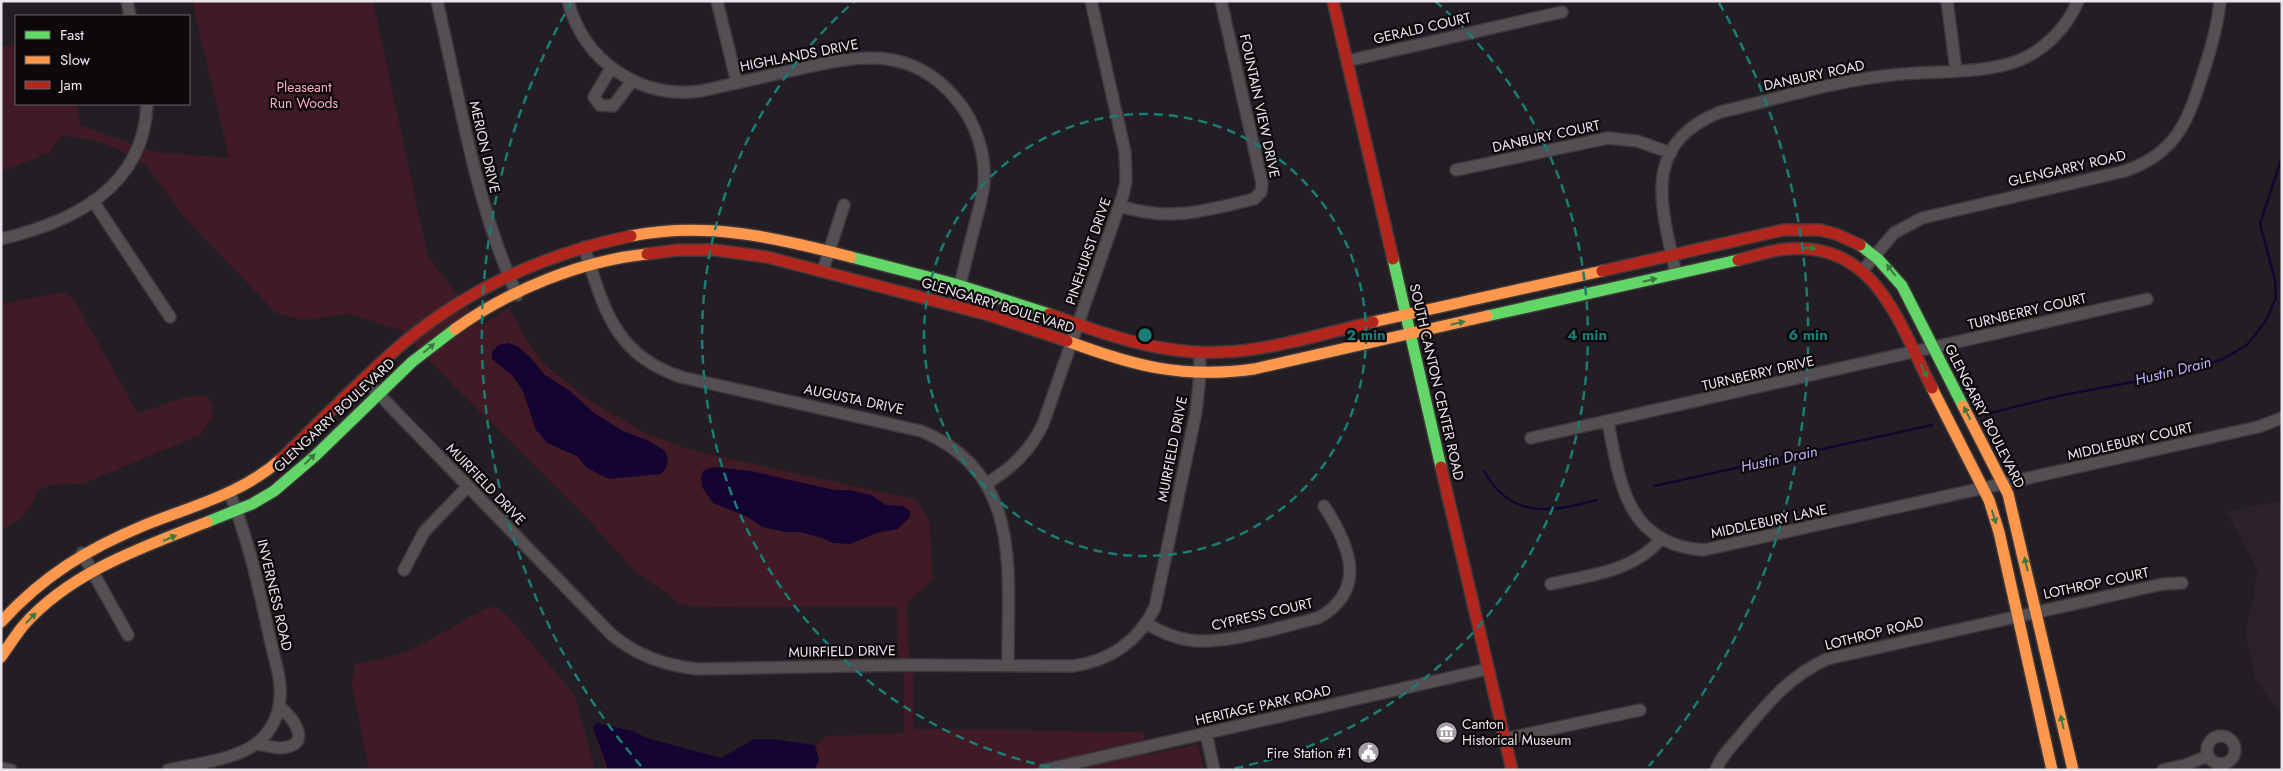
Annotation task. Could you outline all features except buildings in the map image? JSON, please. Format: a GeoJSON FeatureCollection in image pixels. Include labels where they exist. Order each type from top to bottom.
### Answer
{"type":"FeatureCollection","features":[{"type":"Feature","properties":{"kind":"street"},"geometry":{"type":"LineString","coordinates":[[126,1],[130,15]]}},
{"type":"Feature","properties":{"kind":"street","name":"MERION DRIVE"},"geometry":{"type":"LineString","coordinates":[[437,1],[484,209],[495,244],[517,294]]}},
{"type":"Feature","properties":{"kind":"street","name":"HIGHLANDS DRIVE"},"geometry":{"type":"LineString","coordinates":[[568,1],[581,34],[595,53],[611,68],[632,81],[655,90],[680,93],[702,91],[844,59],[869,57],[908,65],[927,74],[945,87],[960,103],[971,121],[980,145],[984,166],[982,198],[955,305]]}},
{"type":"Feature","properties":{"kind":"street"},"geometry":{"type":"LineString","coordinates":[[718,1],[737,83]]}},
{"type":"Feature","properties":{"kind":"street","name":"PINEHURST DRIVE"},"geometry":{"type":"LineString","coordinates":[[986,484],[1015,463],[1035,440],[1043,424],[1120,206],[1126,181],[1125,152],[1090,1]]}},
{"type":"Feature","properties":{"kind":"street","name":"FOUNTAIN VIEW DRIVE"},"geometry":{"type":"LineString","coordinates":[[1120,206],[1153,214],[1188,214],[1254,199],[1261,192],[1262,183],[1221,1]]}},
{"type":"Feature","properties":{"kind":"street","name":"SOUTH CANTON CENTER ROAD"},"geometry":{"type":"LineString","coordinates":[[1333,1],[1512,770]]}},
{"type":"Feature","properties":{"kind":"street"},"geometry":{"type":"LineString","coordinates":[[1947,1],[1956,70]]}},
{"type":"Feature","properties":{"kind":"street","name":"DANBURY ROAD"},"geometry":{"type":"LineString","coordinates":[[1676,274],[1660,194],[1664,166],[1677,141],[1690,128],[1705,118],[1720,112],[1868,78],[2004,65],[2036,52],[2052,40],[2063,27],[2078,1]]}},
{"type":"Feature","properties":{"kind":"street","name":"GLENGARRY ROAD"},"geometry":{"type":"LineString","coordinates":[[1863,270],[1894,233],[1922,218],[2125,171],[2152,159],[2164,151],[2183,128],[2191,110],[2214,40],[2220,1]]}},
{"type":"Feature","properties":{"kind":"street","name":"GERALD COURT"},"geometry":{"type":"LineString","coordinates":[[1347,61],[1562,12]]}},
{"type":"Feature","properties":{"kind":"street"},"geometry":{"type":"LineString","coordinates":[[611,68],[594,97],[600,105],[613,106],[632,81]]}},
{"type":"Feature","properties":{"kind":"street"},"geometry":{"type":"LineString","coordinates":[[1,239],[47,226],[93,202],[113,187],[130,164],[142,138],[147,105]]}},
{"type":"Feature","properties":{"kind":"street","name":"DANBURY COURT"},"geometry":{"type":"LineString","coordinates":[[1456,170],[1608,138],[1637,141],[1671,153]]}},
{"type":"Feature","properties":{"kind":"street"},"geometry":{"type":"LineString","coordinates":[[93,202],[170,318]]}},
{"type":"Feature","properties":{"kind":"street"},"geometry":{"type":"LineString","coordinates":[[823,270],[844,205]]}},
{"type":"Feature","properties":{"kind":"street","name":"GLENGARRY BOULEVARD"},"geometry":{"type":"LineString","coordinates":[[1,622],[39,582],[82,553],[229,492],[253,481],[272,468],[364,379],[423,327],[468,298],[508,276],[584,247],[649,234],[715,230],[767,236],[960,286],[1141,345],[1170,351],[1200,353],[1232,352],[1271,345],[1773,232],[1804,228],[1825,230],[1852,239],[1876,254],[1902,286],[2003,485],[2016,521],[2073,770]]}},
{"type":"Feature","properties":{"kind":"street"},"geometry":{"type":"LineString","coordinates":[[713,250],[715,230]]}},
{"type":"Feature","properties":{"kind":"street"},"geometry":{"type":"LineString","coordinates":[[1773,232],[1778,251]]}},
{"type":"Feature","properties":{"kind":"street","name":"AUGUSTA DRIVE"},"geometry":{"type":"LineString","coordinates":[[584,247],[605,310],[614,329],[632,350],[655,367],[681,377],[921,431],[941,440],[959,453],[986,484],[999,509],[1006,539],[1008,666]]}},
{"type":"Feature","properties":{"kind":"street","name":"GLENGARRY BOULEVARD"},"geometry":{"type":"LineString","coordinates":[[1,657],[22,627],[66,587],[92,571],[237,511],[263,498],[284,484],[378,394],[435,343],[517,294],[554,278],[590,266],[652,253],[713,250],[760,255],[955,305],[1142,366],[1168,371],[1200,373],[1234,372],[1275,364],[1778,251],[1798,248],[1818,249],[1851,261],[1863,270],[1884,294],[1984,489],[1998,532],[2052,770]]}},
{"type":"Feature","properties":{"kind":"street"},"geometry":{"type":"LineString","coordinates":[[1624,266],[1628,285]]}},
{"type":"Feature","properties":{"kind":"street"},"geometry":{"type":"LineString","coordinates":[[1499,294],[1503,312]]}},
{"type":"Feature","properties":{"kind":"street","name":"TURNBERRY COURT"},"geometry":{"type":"LineString","coordinates":[[1914,353],[2147,299]]}},
{"type":"Feature","properties":{"kind":"street"},"geometry":{"type":"LineString","coordinates":[[1271,345],[1275,364]]}},
{"type":"Feature","properties":{"kind":"street","name":"MUIRFIELD DRIVE"},"geometry":{"type":"LineString","coordinates":[[364,379],[612,635],[635,651],[659,662],[697,669],[907,665],[1073,666],[1095,662],[1124,647],[1146,623],[1155,607],[1196,412],[1200,353]]}},
{"type":"Feature","properties":{"kind":"street","name":"TURNBERRY DRIVE"},"geometry":{"type":"LineString","coordinates":[[1531,438],[1914,353]]}},
{"type":"Feature","properties":{"kind":"street","name":"MIDDLEBURY COURT"},"geometry":{"type":"LineString","coordinates":[[1984,489],[2258,427],[2282,418]]}},
{"type":"Feature","properties":{"kind":"street","name":"MIDDLEBURY LANE"},"geometry":{"type":"LineString","coordinates":[[1608,422],[1621,484],[1638,520],[1661,539],[1689,549],[1716,549],[1984,489]]}},
{"type":"Feature","properties":{"kind":"street"},"geometry":{"type":"LineString","coordinates":[[404,570],[424,532],[468,486]]}},
{"type":"Feature","properties":{"kind":"street","name":"INVERNESS ROAD"},"geometry":{"type":"LineString","coordinates":[[168,770],[232,755],[257,744],[271,728],[279,706],[280,683],[252,558],[229,492]]}},
{"type":"Feature","properties":{"kind":"street","name":"CYPRESS COURT"},"geometry":{"type":"LineString","coordinates":[[1146,623],[1173,636],[1205,642],[1222,640],[1318,618],[1327,613],[1337,604],[1344,593],[1350,569],[1345,544],[1338,528],[1324,506]]}},
{"type":"Feature","properties":{"kind":"street"},"geometry":{"type":"LineString","coordinates":[[1550,584],[1616,570],[1646,554],[1661,539]]}},
{"type":"Feature","properties":{"kind":"street"},"geometry":{"type":"LineString","coordinates":[[82,553],[128,635]]}},
{"type":"Feature","properties":{"kind":"street","name":"LOTHROP COURT"},"geometry":{"type":"LineString","coordinates":[[2017,616],[2163,584],[2182,583]]}},
{"type":"Feature","properties":{"kind":"street","name":"LOTHROP ROAD"},"geometry":{"type":"LineString","coordinates":[[1716,770],[1725,754],[1785,685],[1816,664],[1838,656],[2017,616]]}},
{"type":"Feature","properties":{"kind":"street","name":"HERITAGE PARK ROAD"},"geometry":{"type":"LineString","coordinates":[[1044,770],[1488,668]]}},
{"type":"Feature","properties":{"kind":"street"},"geometry":{"type":"LineString","coordinates":[[257,744],[278,748],[290,746],[296,741],[297,725],[293,718],[279,706]]}},
{"type":"Feature","properties":{"kind":"street"},"geometry":{"type":"LineString","coordinates":[[1504,739],[1640,710]]}},
{"type":"Feature","properties":{"kind":"street"},"geometry":{"type":"LineString","coordinates":[[1206,733],[1214,770]]}},
{"type":"Feature","properties":{"kind":"street"},"geometry":{"type":"LineString","coordinates":[[2163,770],[2185,765],[2208,756]]}},
{"type":"Feature","properties":{"kind":"street"},"geometry":{"type":"LineString","coordinates":[[1,768],[11,770]]}},
{"type":"Feature","properties":{"kind":"shaded area"},"geometry":{"type":"Polygon","coordinates":[[[508,343],[517,346],[529,356],[545,375],[570,391],[594,413],[623,431],[649,441],[665,451],[668,459],[666,468],[661,474],[609,479],[587,468],[577,456],[547,443],[536,430],[523,391],[512,375],[492,359],[492,352],[498,345],[508,343]]]}},
{"type":"Feature","properties":{"kind":"shaded area"},"geometry":{"type":"Polygon","coordinates":[[[713,467],[751,471],[834,490],[850,490],[871,495],[886,505],[903,506],[910,511],[910,517],[898,529],[876,533],[851,544],[833,543],[800,532],[786,532],[762,527],[748,517],[713,503],[702,487],[701,478],[703,471],[713,467]]]}},
{"type":"Feature","properties":{"kind":"shaded area"},"geometry":{"type":"Polygon","coordinates":[[[2282,500],[2282,715],[2255,679],[2246,633],[2258,571],[2227,512],[2282,500]]]}},
{"type":"Feature","properties":{"kind":"shaded area"},"geometry":{"type":"Polygon","coordinates":[[[596,723],[633,731],[647,738],[721,758],[754,739],[772,739],[815,745],[819,760],[814,770],[608,770],[593,728],[596,723]]]}},
{"type":"Feature","properties":{"kind":"green space","name":"Pleaseant Run Woods"},"geometry":{"type":"Polygon","coordinates":[[[192,1],[373,1],[428,257],[482,325],[509,308],[526,339],[545,365],[588,399],[641,431],[686,449],[917,500],[930,523],[932,580],[907,603],[909,657],[913,673],[914,729],[1143,732],[1148,755],[1198,744],[1204,770],[605,770],[593,728],[596,723],[633,731],[647,738],[721,758],[754,739],[772,739],[815,745],[827,736],[904,733],[904,677],[898,650],[897,606],[715,607],[682,605],[634,570],[584,515],[453,385],[401,330],[349,314],[303,320],[276,313],[185,218],[146,165],[118,149],[100,142],[62,135],[50,152],[1,172],[1,47],[15,44],[15,105],[77,105],[80,125],[154,152],[229,158],[192,1]]]}},
{"type":"Feature","properties":{"kind":"green space"},"geometry":{"type":"Polygon","coordinates":[[[65,292],[75,301],[138,414],[185,397],[206,396],[213,405],[212,418],[200,435],[82,484],[51,485],[38,490],[32,504],[24,515],[1,531],[1,304],[65,292]]]}},
{"type":"Feature","properties":{"kind":"green space"},"geometry":{"type":"Polygon","coordinates":[[[493,606],[506,614],[575,695],[595,770],[369,770],[352,685],[355,664],[403,652],[428,641],[493,606]]]}},
{"type":"Feature","properties":{"kind":"waterway","name":"Hustin Drain"},"geometry":{"type":"LineString","coordinates":[[1986,414],[2058,396],[2181,373],[2223,359],[2247,345],[2265,322],[2276,298],[2275,280],[2260,224],[2282,157]]}},
{"type":"Feature","properties":{"kind":"waterway","name":"Hustin Drain"},"geometry":{"type":"LineString","coordinates":[[1654,486],[1932,425]]}},
{"type":"Feature","properties":{"kind":"waterway","name":"Hustin Drain"},"geometry":{"type":"LineString","coordinates":[[1484,471],[1495,487],[1507,498],[1519,505],[1548,509],[1597,500]]}},
{"type":"Feature","properties":{"kind":"traffic: fast"},"geometry":{"type":"LineString","coordinates":[[1860,245],[1878,259],[1902,286],[1963,406]]}},
{"type":"Feature","properties":{"kind":"traffic: fast"},"geometry":{"type":"LineString","coordinates":[[851,257],[955,284],[1049,314]]}},
{"type":"Feature","properties":{"kind":"traffic: fast"},"geometry":{"type":"LineString","coordinates":[[1393,259],[1441,467]]}},
{"type":"Feature","properties":{"kind":"traffic: fast"},"geometry":{"type":"LineString","coordinates":[[1487,316],[1738,260]]}},
{"type":"Feature","properties":{"kind":"traffic: fast"},"geometry":{"type":"LineString","coordinates":[[207,522],[252,504],[274,491],[315,456],[412,362],[455,329]]}},
{"type":"Feature","properties":{"kind":"traffic: slow"},"geometry":{"type":"LineString","coordinates":[[631,236],[687,230],[715,231],[769,238],[851,257]]}},
{"type":"Feature","properties":{"kind":"traffic: slow"},"geometry":{"type":"LineString","coordinates":[[455,329],[499,302],[546,280],[596,263],[647,254]]}},
{"type":"Feature","properties":{"kind":"traffic: slow"},"geometry":{"type":"LineString","coordinates":[[1373,322],[1602,271]]}},
{"type":"Feature","properties":{"kind":"traffic: slow"},"geometry":{"type":"LineString","coordinates":[[1067,341],[1114,357],[1159,368],[1181,371],[1228,372],[1254,369],[1487,316]]}},
{"type":"Feature","properties":{"kind":"traffic: slow"},"geometry":{"type":"LineString","coordinates":[[1932,388],[1989,500],[1999,532],[2052,770]]}},
{"type":"Feature","properties":{"kind":"traffic: slow"},"geometry":{"type":"LineString","coordinates":[[1963,406],[2008,494],[2073,770]]}},
{"type":"Feature","properties":{"kind":"traffic: slow"},"geometry":{"type":"LineString","coordinates":[[1,622],[50,577],[85,554],[124,534],[233,490],[266,471],[281,459]]}},
{"type":"Feature","properties":{"kind":"traffic: slow"},"geometry":{"type":"LineString","coordinates":[[1,657],[23,626],[63,590],[109,563],[207,522]]}},
{"type":"Feature","properties":{"kind":"traffic: jam"},"geometry":{"type":"LineString","coordinates":[[1333,1],[1393,259]]}},
{"type":"Feature","properties":{"kind":"traffic: jam"},"geometry":{"type":"LineString","coordinates":[[1602,271],[1783,230],[1820,230],[1836,234],[1860,245]]}},
{"type":"Feature","properties":{"kind":"traffic: jam"},"geometry":{"type":"LineString","coordinates":[[281,459],[390,354],[458,303],[513,274],[541,262],[601,243],[631,236]]}},
{"type":"Feature","properties":{"kind":"traffic: jam"},"geometry":{"type":"LineString","coordinates":[[1738,260],[1787,249],[1817,250],[1843,258],[1863,273],[1880,292],[1895,314],[1932,388]]}},
{"type":"Feature","properties":{"kind":"traffic: jam"},"geometry":{"type":"LineString","coordinates":[[647,254],[678,250],[715,250],[767,257],[989,315],[1067,341]]}},
{"type":"Feature","properties":{"kind":"traffic: jam"},"geometry":{"type":"LineString","coordinates":[[1049,314],[1134,342],[1178,351],[1201,352],[1242,351],[1261,348],[1373,322]]}},
{"type":"Feature","properties":{"kind":"traffic: jam"},"geometry":{"type":"LineString","coordinates":[[1441,467],[1512,770]]}},
{"type":"Feature","properties":{"kind":"place","name":"Canton Historical Museum"},"geometry":{"type":"Point","coordinates":[1446,732]}},
{"type":"Feature","properties":{"kind":"place","name":"Fire Station #1"},"geometry":{"type":"Point","coordinates":[1368,753]}}]}
